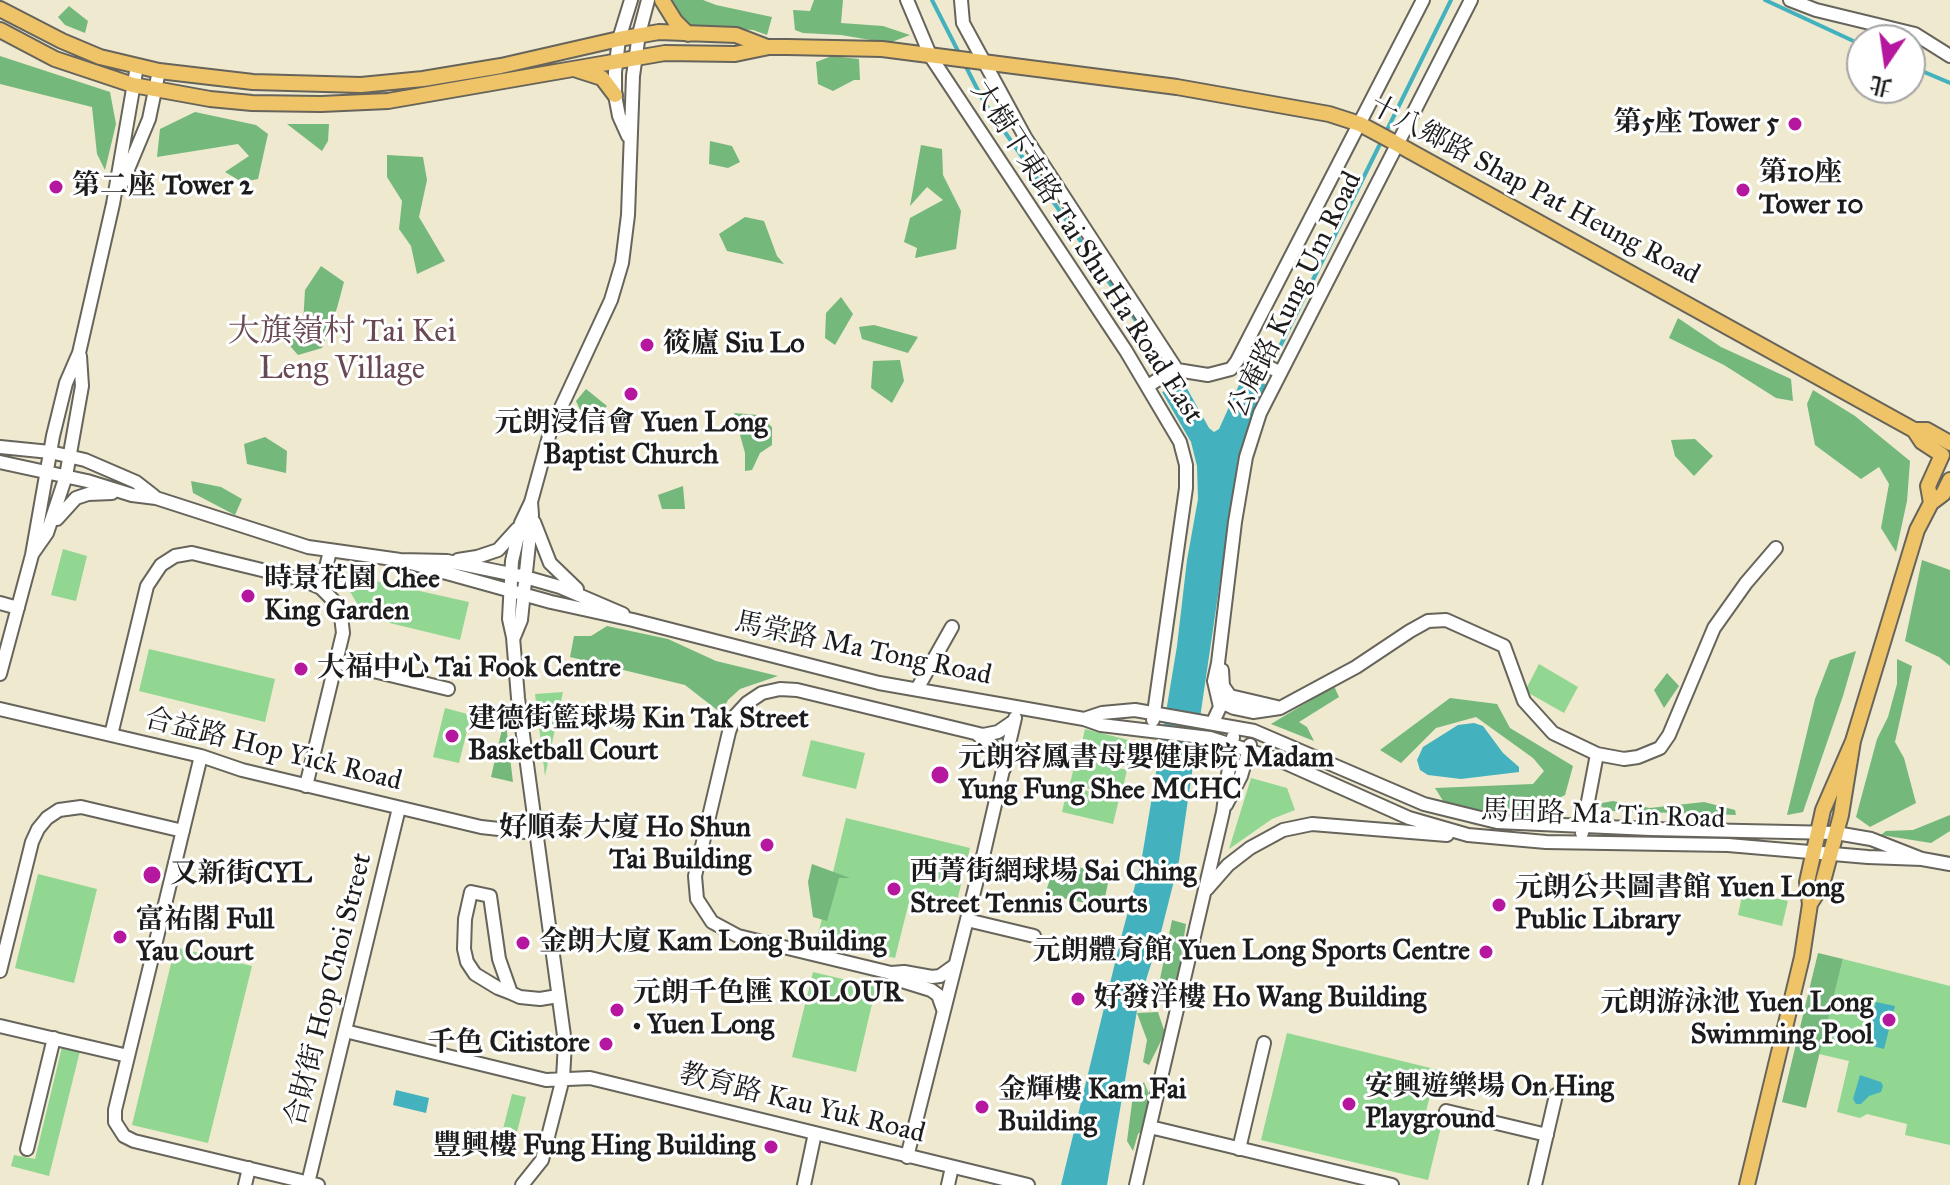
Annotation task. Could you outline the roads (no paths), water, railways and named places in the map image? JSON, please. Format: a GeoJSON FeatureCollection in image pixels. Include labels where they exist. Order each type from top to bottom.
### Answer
{"type":"FeatureCollection","features":[{"type":"Feature","properties":{"kind":"main road"},"geometry":{"type":"LineString","coordinates":[[662,0],[675,21],[688,34]]}},
{"type":"Feature","properties":{"kind":"main road","name":"十八鄉路 Shap Pat Heung Road"},"geometry":{"type":"LineString","coordinates":[[0,9],[100,57],[159,71],[253,82],[390,83],[501,66],[639,34],[736,35],[769,47]]}},
{"type":"Feature","properties":{"kind":"main road","name":"十八鄉路 Shap Pat Heung Road"},"geometry":{"type":"LineString","coordinates":[[0,30],[55,59],[133,85],[252,103],[351,103],[429,95],[635,57],[665,53],[735,54],[769,47],[882,49],[1208,92],[1329,114],[1363,126],[1393,142],[1754,339],[1914,430],[1922,442],[1948,450]]}},
{"type":"Feature","properties":{"kind":"main road"},"geometry":{"type":"LineString","coordinates":[[568,70],[602,78],[615,95]]}},
{"type":"Feature","properties":{"kind":"main road"},"geometry":{"type":"LineString","coordinates":[[1931,503],[1928,486],[1948,450]]}},
{"type":"Feature","properties":{"kind":"main road"},"geometry":{"type":"LineString","coordinates":[[1810,904],[1822,885],[1831,853],[1853,741],[1910,548],[1931,503],[1943,494],[1950,480]]}},
{"type":"Feature","properties":{"kind":"main road"},"geometry":{"type":"LineString","coordinates":[[1747,1185],[1802,957],[1810,904],[1807,882],[1818,832],[1825,804],[1853,741]]}},
{"type":"Feature","properties":{"kind":"street"},"geometry":{"type":"LineString","coordinates":[[629,139],[619,116],[615,95],[619,39],[631,0]]}},
{"type":"Feature","properties":{"kind":"street"},"geometry":{"type":"LineString","coordinates":[[513,637],[521,620],[532,509],[551,429],[611,300],[622,263],[628,215],[635,57],[648,0]]}},
{"type":"Feature","properties":{"kind":"street","name":"大樹下東路 Tai Shu Ha Road East"},"geometry":{"type":"LineString","coordinates":[[907,0],[935,57],[1148,386],[1176,431],[1184,453],[1186,477],[1156,732]]}},
{"type":"Feature","properties":{"kind":"street"},"geometry":{"type":"LineString","coordinates":[[961,0],[963,23],[981,63],[1062,196],[1177,370]]}},
{"type":"Feature","properties":{"kind":"street"},"geometry":{"type":"LineString","coordinates":[[1148,386],[1177,370],[1198,374],[1222,373],[1231,369],[1363,126],[1423,0]]}},
{"type":"Feature","properties":{"kind":"street","name":"公庵路 Kung Um Road"},"geometry":{"type":"LineString","coordinates":[[1207,721],[1219,712],[1214,681],[1235,522],[1246,457],[1260,413],[1393,142],[1471,0]]}},
{"type":"Feature","properties":{"kind":"street"},"geometry":{"type":"LineString","coordinates":[[1790,0],[1816,10],[1915,34],[1950,56]]}},
{"type":"Feature","properties":{"kind":"street"},"geometry":{"type":"LineString","coordinates":[[0,674],[32,555],[66,383],[79,353],[113,204],[137,66]]}},
{"type":"Feature","properties":{"kind":"street"},"geometry":{"type":"LineString","coordinates":[[113,204],[149,119],[159,71]]}},
{"type":"Feature","properties":{"kind":"street"},"geometry":{"type":"LineString","coordinates":[[47,533],[70,456],[82,386],[79,353]]}},
{"type":"Feature","properties":{"kind":"street"},"geometry":{"type":"LineString","coordinates":[[1242,353],[1279,372]]}},
{"type":"Feature","properties":{"kind":"street","name":"馬棠路 Ma Tong Road"},"geometry":{"type":"LineString","coordinates":[[0,447],[70,456],[136,482],[156,498]]}},
{"type":"Feature","properties":{"kind":"street","name":"馬棠路 Ma Tong Road"},"geometry":{"type":"LineString","coordinates":[[0,462],[66,476],[132,495],[156,498],[257,532],[330,551],[400,560],[447,561],[525,577],[590,599],[633,620]]}},
{"type":"Feature","properties":{"kind":"street"},"geometry":{"type":"LineString","coordinates":[[32,555],[76,498],[103,493],[132,495]]}},
{"type":"Feature","properties":{"kind":"street"},"geometry":{"type":"LineString","coordinates":[[447,561],[477,557],[498,550],[532,509]]}},
{"type":"Feature","properties":{"kind":"street"},"geometry":{"type":"LineString","coordinates":[[532,509],[540,541],[550,563],[590,599]]}},
{"type":"Feature","properties":{"kind":"street"},"geometry":{"type":"LineString","coordinates":[[521,523],[511,574],[509,619],[565,1043],[563,1078],[542,1160],[522,1185]]}},
{"type":"Feature","properties":{"kind":"street"},"geometry":{"type":"LineString","coordinates":[[1219,701],[1253,712],[1280,708],[1356,667],[1428,621],[1446,620],[1504,646],[1524,701],[1553,733],[1597,754],[1624,759],[1638,757],[1660,748],[1675,723],[1714,628],[1776,548]]}},
{"type":"Feature","properties":{"kind":"street"},"geometry":{"type":"LineString","coordinates":[[321,588],[330,551]]}},
{"type":"Feature","properties":{"kind":"street"},"geometry":{"type":"LineString","coordinates":[[111,735],[147,586],[155,571],[168,560],[183,554],[200,554],[303,580],[321,588],[333,600],[341,616],[343,633],[306,786]]}},
{"type":"Feature","properties":{"kind":"street","name":"馬棠路 Ma Tong Road"},"geometry":{"type":"LineString","coordinates":[[400,560],[523,595],[633,620],[795,663],[1084,719],[1101,725],[1205,738]]}},
{"type":"Feature","properties":{"kind":"street"},"geometry":{"type":"LineString","coordinates":[[0,603],[18,608]]}},
{"type":"Feature","properties":{"kind":"street"},"geometry":{"type":"LineString","coordinates":[[917,689],[952,627]]}},
{"type":"Feature","properties":{"kind":"street"},"geometry":{"type":"LineString","coordinates":[[336,662],[448,689]]}},
{"type":"Feature","properties":{"kind":"street"},"geometry":{"type":"LineString","coordinates":[[1218,663],[1223,686],[1230,696],[1280,708]]}},
{"type":"Feature","properties":{"kind":"street"},"geometry":{"type":"LineString","coordinates":[[954,966],[948,972],[932,977],[891,973],[738,936],[720,928],[705,915],[697,899],[695,876],[731,724],[754,697],[788,689],[975,734],[991,735],[1014,721]]}},
{"type":"Feature","properties":{"kind":"street"},"geometry":{"type":"LineString","coordinates":[[907,1157],[1017,707]]}},
{"type":"Feature","properties":{"kind":"street","name":"合益路 Hop Yick Road"},"geometry":{"type":"LineString","coordinates":[[0,709],[201,756],[242,770],[495,831],[535,833]]}},
{"type":"Feature","properties":{"kind":"street","name":"馬棠路 Ma Tong Road"},"geometry":{"type":"LineString","coordinates":[[1084,719],[1116,711],[1207,721]]}},
{"type":"Feature","properties":{"kind":"street","name":"馬田路 Ma Tin Road"},"geometry":{"type":"LineString","coordinates":[[1207,721],[1254,731],[1399,794],[1449,812],[1497,822],[1836,833],[1871,839],[1922,859]]}},
{"type":"Feature","properties":{"kind":"street"},"geometry":{"type":"LineString","coordinates":[[1136,1185],[1223,812],[1235,726]]}},
{"type":"Feature","properties":{"kind":"street"},"geometry":{"type":"LineString","coordinates":[[1223,812],[1241,776],[1254,731]]}},
{"type":"Feature","properties":{"kind":"street"},"geometry":{"type":"LineString","coordinates":[[975,734],[991,744],[1004,769]]}},
{"type":"Feature","properties":{"kind":"street","name":"馬田路 Ma Tin Road"},"geometry":{"type":"LineString","coordinates":[[1205,738],[1249,749],[1409,818],[1468,835],[1580,842],[1728,845],[1922,859],[1950,864]]}},
{"type":"Feature","properties":{"kind":"street"},"geometry":{"type":"LineString","coordinates":[[1580,842],[1597,754]]}},
{"type":"Feature","properties":{"kind":"street"},"geometry":{"type":"LineString","coordinates":[[201,756],[115,1110],[117,1127],[129,1139],[313,1184]]}},
{"type":"Feature","properties":{"kind":"street"},"geometry":{"type":"LineString","coordinates":[[0,971],[32,842],[47,818],[59,810],[81,807],[183,831]]}},
{"type":"Feature","properties":{"kind":"street","name":"合財街 Hop Choi Street"},"geometry":{"type":"LineString","coordinates":[[313,1184],[345,1031],[399,808]]}},
{"type":"Feature","properties":{"kind":"street"},"geometry":{"type":"LineString","coordinates":[[1205,891],[1228,865],[1263,839],[1283,830],[1312,824],[1468,835]]}},
{"type":"Feature","properties":{"kind":"street"},"geometry":{"type":"LineString","coordinates":[[511,993],[499,959],[490,896],[471,892],[465,919],[464,949],[467,962],[480,978],[511,993],[530,998],[558,996]]}},
{"type":"Feature","properties":{"kind":"street"},"geometry":{"type":"LineString","coordinates":[[967,920],[1034,936]]}},
{"type":"Feature","properties":{"kind":"street"},"geometry":{"type":"LineString","coordinates":[[891,973],[902,981],[931,990],[942,1002],[943,1009]]}},
{"type":"Feature","properties":{"kind":"street"},"geometry":{"type":"LineString","coordinates":[[0,1026],[128,1056]]}},
{"type":"Feature","properties":{"kind":"street","name":"教育路 Kau Yuk Road"},"geometry":{"type":"LineString","coordinates":[[345,1031],[546,1080],[594,1079],[1028,1185]]}},
{"type":"Feature","properties":{"kind":"street"},"geometry":{"type":"LineString","coordinates":[[27,1149],[54,1038]]}},
{"type":"Feature","properties":{"kind":"street"},"geometry":{"type":"LineString","coordinates":[[1239,1149],[1264,1043]]}},
{"type":"Feature","properties":{"kind":"street"},"geometry":{"type":"LineString","coordinates":[[1535,1185],[1556,1095]]}},
{"type":"Feature","properties":{"kind":"street"},"geometry":{"type":"LineString","coordinates":[[1446,1111],[1547,1135]]}},
{"type":"Feature","properties":{"kind":"street"},"geometry":{"type":"LineString","coordinates":[[1150,1127],[1392,1185]]}},
{"type":"Feature","properties":{"kind":"street"},"geometry":{"type":"LineString","coordinates":[[804,1185],[815,1133]]}},
{"type":"Feature","properties":{"kind":"street"},"geometry":{"type":"LineString","coordinates":[[948,1185],[952,1167]]}},
{"type":"Feature","properties":{"kind":"street"},"geometry":{"type":"LineString","coordinates":[[245,1185],[249,1168]]}},
{"type":"Feature","properties":{"kind":"water"},"geometry":{"type":"Polygon","coordinates":[[[1244,374],[1267,385],[1238,459],[1179,861],[1138,1005],[1107,1185],[1061,1185],[1141,863],[1198,499],[1197,466],[1191,442],[1162,392],[1184,383],[1214,432],[1219,429],[1244,374]]]}},
{"type":"Feature","properties":{"kind":"water"},"geometry":{"type":"Polygon","coordinates":[[[1474,723],[1483,726],[1503,753],[1519,767],[1519,772],[1461,779],[1428,775],[1420,770],[1417,760],[1423,747],[1458,725],[1474,723]]]}},
{"type":"Feature","properties":{"kind":"water"},"geometry":{"type":"Polygon","coordinates":[[[1876,1002],[1895,1006],[1884,1049],[1865,1044],[1876,1002]]]}},
{"type":"Feature","properties":{"kind":"water"},"geometry":{"type":"Polygon","coordinates":[[[1860,1075],[1881,1082],[1883,1086],[1881,1092],[1856,1104],[1853,1099],[1860,1075]]]}},
{"type":"Feature","properties":{"kind":"water"},"geometry":{"type":"Polygon","coordinates":[[[396,1090],[429,1098],[426,1113],[393,1105],[396,1090]]]}},
{"type":"Feature","properties":{"kind":"waterway"},"geometry":{"type":"LineString","coordinates":[[932,0],[960,55]]}},
{"type":"Feature","properties":{"kind":"waterway"},"geometry":{"type":"LineString","coordinates":[[1386,132],[1451,0]]}},
{"type":"Feature","properties":{"kind":"waterway"},"geometry":{"type":"LineString","coordinates":[[1765,0],[1846,38]]}},
{"type":"Feature","properties":{"kind":"waterway"},"geometry":{"type":"LineString","coordinates":[[964,63],[984,102],[1164,361]]}},
{"type":"Feature","properties":{"kind":"waterway"},"geometry":{"type":"LineString","coordinates":[[1926,73],[1950,83]]}},
{"type":"Feature","properties":{"kind":"waterway"},"geometry":{"type":"LineString","coordinates":[[1260,387],[1382,140]]}},
{"type":"Feature","properties":{"kind":"place","name":"第5座 Tower 5"},"geometry":{"type":"Point","coordinates":[1795,124]}},
{"type":"Feature","properties":{"kind":"place","name":"第二座 Tower 2"},"geometry":{"type":"Point","coordinates":[56,187]}},
{"type":"Feature","properties":{"kind":"place","name":"第10座 Tower 10"},"geometry":{"type":"Point","coordinates":[1743,190]}},
{"type":"Feature","properties":{"kind":"place","name":"筱廬 Siu Lo"},"geometry":{"type":"Point","coordinates":[647,345]}},
{"type":"Feature","properties":{"kind":"place","name":"元朗浸信會 Yuen Long Baptist Church"},"geometry":{"type":"Point","coordinates":[631,394]}},
{"type":"Feature","properties":{"kind":"place","name":"時景花園 Chee King Garden"},"geometry":{"type":"Point","coordinates":[248,596]}},
{"type":"Feature","properties":{"kind":"place","name":"大福中心 Tai Fook Centre"},"geometry":{"type":"Point","coordinates":[301,669]}},
{"type":"Feature","properties":{"kind":"place","name":"建德街籃球場 Kin Tak Street Basketball Court"},"geometry":{"type":"Point","coordinates":[452,736]}},
{"type":"Feature","properties":{"kind":"place","name":"元朗容鳳書母嬰健康院 Madam Yung Fung Shee MCHC"},"geometry":{"type":"Point","coordinates":[940,775]}},
{"type":"Feature","properties":{"kind":"place","name":"好順泰大廈 Ho Shun Tai Building"},"geometry":{"type":"Point","coordinates":[767,845]}},
{"type":"Feature","properties":{"kind":"place","name":"又新街CYL"},"geometry":{"type":"Point","coordinates":[152,875]}},
{"type":"Feature","properties":{"kind":"place","name":"西菁街網球場 Sai Ching Street Tennis Courts"},"geometry":{"type":"Point","coordinates":[894,889]}},
{"type":"Feature","properties":{"kind":"place","name":"元朗公共圖書館 Yuen Long Public Library"},"geometry":{"type":"Point","coordinates":[1499,905]}},
{"type":"Feature","properties":{"kind":"place","name":"富祐閣 Full Yau Court"},"geometry":{"type":"Point","coordinates":[120,937]}},
{"type":"Feature","properties":{"kind":"place","name":"金朗大廈 Kam Long Building"},"geometry":{"type":"Point","coordinates":[523,943]}},
{"type":"Feature","properties":{"kind":"place","name":"元朗體育館 Yuen Long Sports Centre"},"geometry":{"type":"Point","coordinates":[1486,952]}},
{"type":"Feature","properties":{"kind":"place","name":"好發洋樓 Ho Wang Building"},"geometry":{"type":"Point","coordinates":[1078,999]}},
{"type":"Feature","properties":{"kind":"place","name":"元朗千色匯 KOLOUR • Yuen Long"},"geometry":{"type":"Point","coordinates":[617,1010]}},
{"type":"Feature","properties":{"kind":"place","name":"元朗游泳池 Yuen Long Swimming Pool"},"geometry":{"type":"Point","coordinates":[1889,1020]}},
{"type":"Feature","properties":{"kind":"place","name":"千色 Citistore"},"geometry":{"type":"Point","coordinates":[606,1044]}},
{"type":"Feature","properties":{"kind":"place","name":"安興遊樂場 On Hing Playground"},"geometry":{"type":"Point","coordinates":[1349,1104]}},
{"type":"Feature","properties":{"kind":"place","name":"金輝樓 Kam Fai Building"},"geometry":{"type":"Point","coordinates":[982,1107]}},
{"type":"Feature","properties":{"kind":"place","name":"豐興樓 Fung Hing Building"},"geometry":{"type":"Point","coordinates":[771,1147]}},
{"type":"Feature","properties":{"kind":"district","name":"大旗嶺村 Tai Kei Leng Village"},"geometry":{"type":"Point","coordinates":[342,352]}}]}
